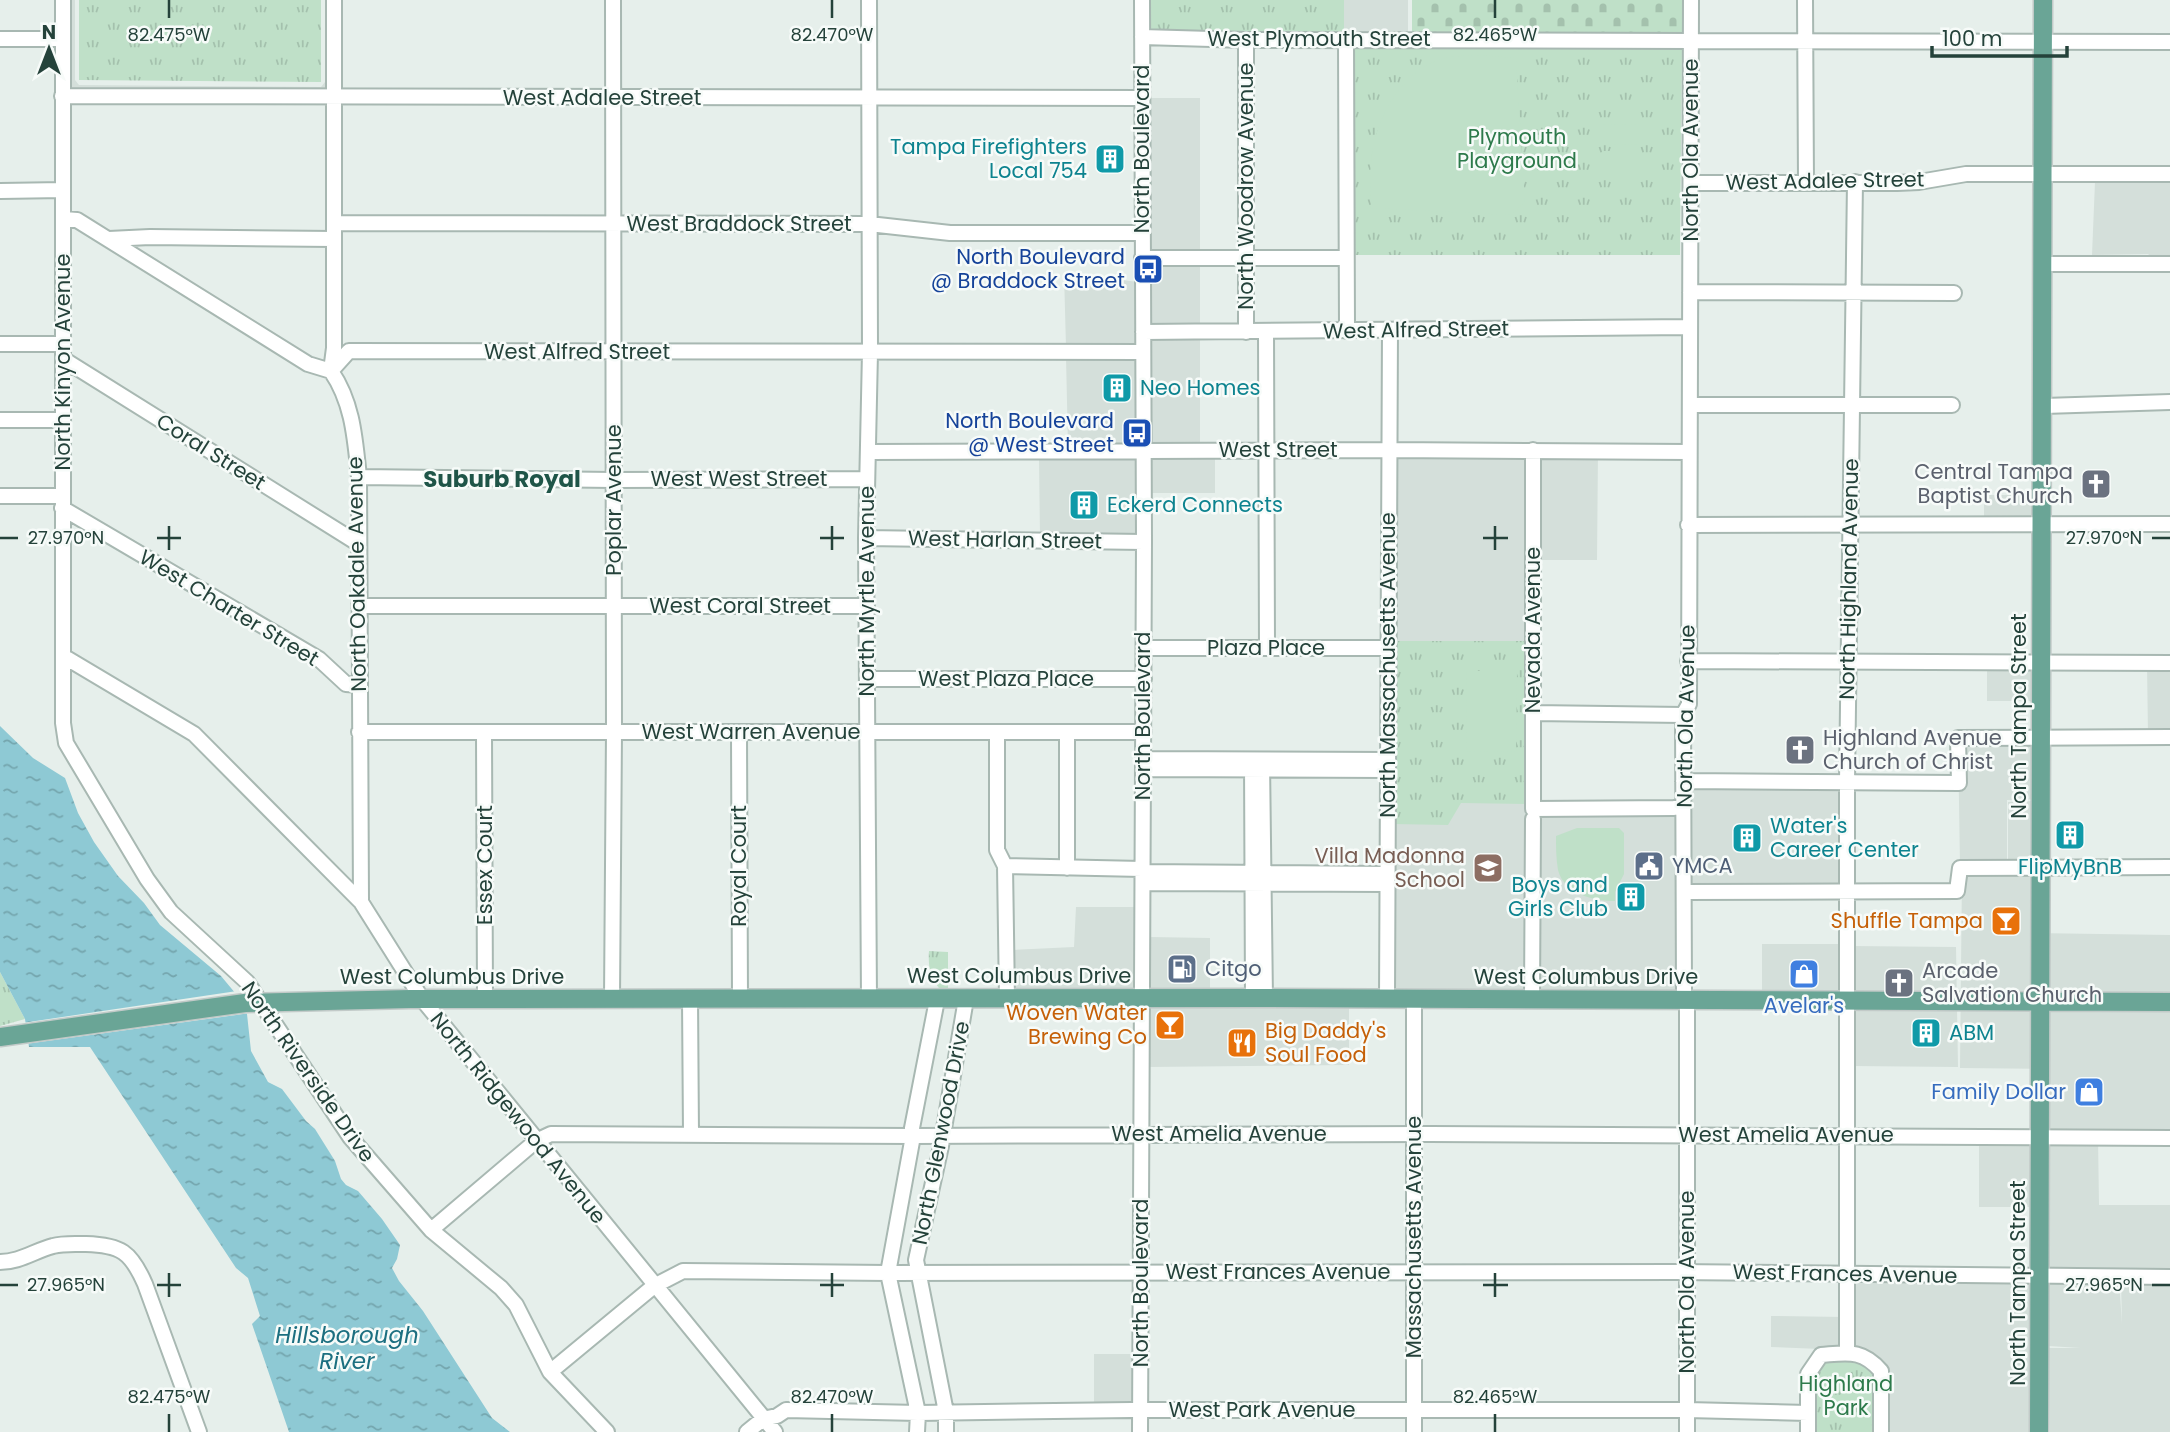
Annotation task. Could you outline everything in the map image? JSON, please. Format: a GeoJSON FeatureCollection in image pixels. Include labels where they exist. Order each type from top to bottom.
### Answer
{"type":"FeatureCollection","features":[{"type":"Feature","properties":{"kind":"main road","name":"North Tampa Street"},"geometry":{"type":"LineString","coordinates":[[2039,1432],[2044,406],[2043,0]]}},
{"type":"Feature","properties":{"kind":"main road","name":"West Columbus Drive"},"geometry":{"type":"LineString","coordinates":[[6,1036],[253,1002],[422,999],[1259,998],[2170,1002]]}},
{"type":"Feature","properties":{"kind":"street","name":"North Kinyon Avenue"},"geometry":{"type":"LineString","coordinates":[[63,0],[63,723]]}},
{"type":"Feature","properties":{"kind":"street"},"geometry":{"type":"LineString","coordinates":[[64,219],[77,220],[308,364],[331,371],[334,348],[334,0]]}},
{"type":"Feature","properties":{"kind":"street","name":"Poplar Avenue"},"geometry":{"type":"LineString","coordinates":[[612,999],[613,0]]}},
{"type":"Feature","properties":{"kind":"street","name":"North Myrtle Avenue"},"geometry":{"type":"LineString","coordinates":[[869,0],[870,352],[866,538],[869,999]]}},
{"type":"Feature","properties":{"kind":"street","name":"North Boulevard"},"geometry":{"type":"LineString","coordinates":[[1140,1432],[1144,764],[1142,0]]}},
{"type":"Feature","properties":{"kind":"street","name":"North Ola Avenue"},"geometry":{"type":"LineString","coordinates":[[1687,1432],[1687,1009],[1683,715],[1689,704],[1691,0]]}},
{"type":"Feature","properties":{"kind":"street"},"geometry":{"type":"LineString","coordinates":[[1805,0],[1805,183]]}},
{"type":"Feature","properties":{"kind":"street","name":"West Plymouth Street"},"geometry":{"type":"LineString","coordinates":[[1142,37],[1246,40],[2170,42]]}},
{"type":"Feature","properties":{"kind":"street"},"geometry":{"type":"LineString","coordinates":[[0,39],[62,39]]}},
{"type":"Feature","properties":{"kind":"street"},"geometry":{"type":"LineString","coordinates":[[1346,39],[1347,331]]}},
{"type":"Feature","properties":{"kind":"street","name":"North Woodrow Avenue"},"geometry":{"type":"LineString","coordinates":[[1246,40],[1246,332]]}},
{"type":"Feature","properties":{"kind":"street","name":"West Adalee Street"},"geometry":{"type":"LineString","coordinates":[[62,96],[1142,97]]}},
{"type":"Feature","properties":{"kind":"street","name":"West Adalee Street"},"geometry":{"type":"LineString","coordinates":[[1691,183],[1919,182],[1966,174],[2170,174]]}},
{"type":"Feature","properties":{"kind":"street","name":"North Highland Avenue"},"geometry":{"type":"LineString","coordinates":[[1847,1353],[1847,782],[1855,182]]}},
{"type":"Feature","properties":{"kind":"street"},"geometry":{"type":"LineString","coordinates":[[0,191],[63,190]]}},
{"type":"Feature","properties":{"kind":"street","name":"West Braddock Street"},"geometry":{"type":"LineString","coordinates":[[334,223],[869,225],[950,233],[1143,233]]}},
{"type":"Feature","properties":{"kind":"street"},"geometry":{"type":"LineString","coordinates":[[109,239],[334,239]]}},
{"type":"Feature","properties":{"kind":"street"},"geometry":{"type":"LineString","coordinates":[[1142,258],[1346,258]]}},
{"type":"Feature","properties":{"kind":"street"},"geometry":{"type":"LineString","coordinates":[[2043,264],[2170,264]]}},
{"type":"Feature","properties":{"kind":"street"},"geometry":{"type":"LineString","coordinates":[[1690,292],[1954,293]]}},
{"type":"Feature","properties":{"kind":"street","name":"West Alfred Street"},"geometry":{"type":"LineString","coordinates":[[1143,332],[1689,327]]}},
{"type":"Feature","properties":{"kind":"street","name":"North Massachusetts Avenue"},"geometry":{"type":"LineString","coordinates":[[1387,999],[1390,330]]}},
{"type":"Feature","properties":{"kind":"street","name":"North Woodrow Avenue"},"geometry":{"type":"LineString","coordinates":[[1266,331],[1267,648]]}},
{"type":"Feature","properties":{"kind":"street"},"geometry":{"type":"LineString","coordinates":[[0,344],[63,351]]}},
{"type":"Feature","properties":{"kind":"street","name":"Coral Street"},"geometry":{"type":"LineString","coordinates":[[63,351],[359,544]]}},
{"type":"Feature","properties":{"kind":"street","name":"West Alfred Street"},"geometry":{"type":"LineString","coordinates":[[331,371],[349,351],[1143,352]]}},
{"type":"Feature","properties":{"kind":"street","name":"North Oakdale Avenue"},"geometry":{"type":"LineString","coordinates":[[331,371],[341,386],[352,416],[359,477],[361,902]]}},
{"type":"Feature","properties":{"kind":"street"},"geometry":{"type":"LineString","coordinates":[[2044,406],[2170,402]]}},
{"type":"Feature","properties":{"kind":"street"},"geometry":{"type":"LineString","coordinates":[[1690,405],[1952,405]]}},
{"type":"Feature","properties":{"kind":"street"},"geometry":{"type":"LineString","coordinates":[[0,420],[62,421]]}},
{"type":"Feature","properties":{"kind":"street","name":"West Street"},"geometry":{"type":"LineString","coordinates":[[868,453],[1266,450],[1689,452]]}},
{"type":"Feature","properties":{"kind":"street","name":"Nevada Avenue"},"geometry":{"type":"LineString","coordinates":[[1532,999],[1534,450]]}},
{"type":"Feature","properties":{"kind":"street","name":"West West Street"},"geometry":{"type":"LineString","coordinates":[[359,477],[867,479]]}},
{"type":"Feature","properties":{"kind":"street"},"geometry":{"type":"LineString","coordinates":[[0,496],[62,502]]}},
{"type":"Feature","properties":{"kind":"street","name":"West Charter Street"},"geometry":{"type":"LineString","coordinates":[[62,502],[319,659],[346,684],[359,685]]}},
{"type":"Feature","properties":{"kind":"street"},"geometry":{"type":"LineString","coordinates":[[1688,525],[2170,524]]}},
{"type":"Feature","properties":{"kind":"street","name":"West Harlan Street"},"geometry":{"type":"LineString","coordinates":[[866,538],[1144,542]]}},
{"type":"Feature","properties":{"kind":"street"},"geometry":{"type":"LineString","coordinates":[[359,607],[614,606]]}},
{"type":"Feature","properties":{"kind":"street","name":"West Coral Street"},"geometry":{"type":"LineString","coordinates":[[614,606],[867,606]]}},
{"type":"Feature","properties":{"kind":"street","name":"Plaza Place"},"geometry":{"type":"LineString","coordinates":[[1144,648],[1388,648]]}},
{"type":"Feature","properties":{"kind":"street","name":"North Ridgewood Avenue"},"geometry":{"type":"LineString","coordinates":[[63,656],[194,734],[361,902],[422,999],[775,1432]]}},
{"type":"Feature","properties":{"kind":"street"},"geometry":{"type":"LineString","coordinates":[[1688,662],[2170,663]]}},
{"type":"Feature","properties":{"kind":"street","name":"West Plaza Place"},"geometry":{"type":"LineString","coordinates":[[868,679],[1144,679]]}},
{"type":"Feature","properties":{"kind":"street"},"geometry":{"type":"LineString","coordinates":[[1533,713],[1683,715]]}},
{"type":"Feature","properties":{"kind":"street","name":"North Riverside Drive"},"geometry":{"type":"LineString","coordinates":[[63,723],[66,743],[147,879],[171,912],[247,982],[253,1002],[350,1137],[431,1230],[501,1287],[516,1305],[550,1372],[607,1432]]}},
{"type":"Feature","properties":{"kind":"street","name":"West Warren Avenue"},"geometry":{"type":"LineString","coordinates":[[359,732],[1144,732]]}},
{"type":"Feature","properties":{"kind":"street","name":"Essex Court"},"geometry":{"type":"LineString","coordinates":[[484,732],[485,999]]}},
{"type":"Feature","properties":{"kind":"street","name":"Royal Court"},"geometry":{"type":"LineString","coordinates":[[739,732],[740,999]]}},
{"type":"Feature","properties":{"kind":"street"},"geometry":{"type":"LineString","coordinates":[[997,733],[997,850],[1005,866],[1007,999]]}},
{"type":"Feature","properties":{"kind":"street"},"geometry":{"type":"LineString","coordinates":[[1067,733],[1067,868]]}},
{"type":"Feature","properties":{"kind":"street"},"geometry":{"type":"LineString","coordinates":[[1683,781],[1959,783],[1958,737],[2170,737]]}},
{"type":"Feature","properties":{"kind":"street"},"geometry":{"type":"LineString","coordinates":[[1144,764],[1388,765]]}},
{"type":"Feature","properties":{"kind":"street"},"geometry":{"type":"LineString","coordinates":[[1257,764],[1259,998]]}},
{"type":"Feature","properties":{"kind":"street"},"geometry":{"type":"LineString","coordinates":[[1533,814],[1684,806]]}},
{"type":"Feature","properties":{"kind":"street"},"geometry":{"type":"LineString","coordinates":[[1005,866],[1142,875],[1388,879]]}},
{"type":"Feature","properties":{"kind":"street"},"geometry":{"type":"LineString","coordinates":[[1685,892],[1957,891],[1959,868],[2170,867]]}},
{"type":"Feature","properties":{"kind":"street"},"geometry":{"type":"LineString","coordinates":[[690,999],[691,1134]]}},
{"type":"Feature","properties":{"kind":"street","name":"North Glenwood Drive"},"geometry":{"type":"LineString","coordinates":[[946,1432],[946,1412],[916,1260],[943,1135],[966,999]]}},
{"type":"Feature","properties":{"kind":"street","name":"Massachusetts Avenue"},"geometry":{"type":"LineString","coordinates":[[1414,999],[1414,1432]]}},
{"type":"Feature","properties":{"kind":"street","name":"North Glenwood Drive"},"geometry":{"type":"LineString","coordinates":[[917,1432],[918,1413],[888,1273],[937,1000]]}},
{"type":"Feature","properties":{"kind":"street","name":"West Amelia Avenue"},"geometry":{"type":"LineString","coordinates":[[431,1230],[536,1141],[551,1134],[1687,1134],[2170,1138]]}},
{"type":"Feature","properties":{"kind":"street"},"geometry":{"type":"LineString","coordinates":[[0,1262],[19,1259],[62,1244],[106,1245],[129,1256],[145,1284],[199,1432]]}},
{"type":"Feature","properties":{"kind":"street","name":"West Frances Avenue"},"geometry":{"type":"LineString","coordinates":[[550,1372],[654,1286],[683,1271],[2170,1277]]}},
{"type":"Feature","properties":{"kind":"street"},"geometry":{"type":"LineString","coordinates":[[1808,1432],[1808,1374],[1812,1364],[1821,1355],[1847,1353],[1858,1354],[1871,1360],[1881,1371],[1881,1432]]}},
{"type":"Feature","properties":{"kind":"street","name":"West Park Avenue"},"geometry":{"type":"LineString","coordinates":[[747,1432],[763,1419],[777,1416],[786,1410],[918,1413],[1140,1410],[1687,1410],[1808,1413]]}},
{"type":"Feature","properties":{"kind":"shaded area"},"geometry":{"type":"Polygon","coordinates":[[[68,0],[75,0],[75,80],[79,85],[321,87],[325,82],[325,0],[330,0],[330,92],[67,91],[68,0]]]}},
{"type":"Feature","properties":{"kind":"shaded area"},"geometry":{"type":"Polygon","coordinates":[[[1344,0],[1408,0],[1408,34],[1344,33],[1344,0]]]}},
{"type":"Feature","properties":{"kind":"shaded area"},"geometry":{"type":"Polygon","coordinates":[[[1146,98],[1200,98],[1200,252],[1147,252],[1146,98]]]}},
{"type":"Feature","properties":{"kind":"shaded area"},"geometry":{"type":"Polygon","coordinates":[[[2170,181],[2170,259],[2154,259],[2148,254],[2092,255],[2095,182],[2170,181]]]}},
{"type":"Feature","properties":{"kind":"shaded area"},"geometry":{"type":"Polygon","coordinates":[[[1147,263],[1200,263],[1200,327],[1147,327],[1147,263]]]}},
{"type":"Feature","properties":{"kind":"shaded area"},"geometry":{"type":"Polygon","coordinates":[[[1064,273],[1138,282],[1138,347],[1066,347],[1064,273]]]}},
{"type":"Feature","properties":{"kind":"shaded area"},"geometry":{"type":"Polygon","coordinates":[[[1200,337],[1200,446],[1148,446],[1147,338],[1200,337]]]}},
{"type":"Feature","properties":{"kind":"shaded area"},"geometry":{"type":"Polygon","coordinates":[[[1066,357],[1138,357],[1139,446],[1068,446],[1066,357]]]}},
{"type":"Feature","properties":{"kind":"shaded area"},"geometry":{"type":"Polygon","coordinates":[[[1598,452],[1597,560],[1534,560],[1531,804],[1679,813],[1678,997],[1393,996],[1394,454],[1598,452]]]}},
{"type":"Feature","properties":{"kind":"shaded area"},"geometry":{"type":"Polygon","coordinates":[[[1151,455],[1215,455],[1215,493],[1151,493],[1151,455]]]}},
{"type":"Feature","properties":{"kind":"shaded area"},"geometry":{"type":"Polygon","coordinates":[[[1139,456],[1139,537],[1040,536],[1039,458],[1139,456]]]}},
{"type":"Feature","properties":{"kind":"shaded area"},"geometry":{"type":"Polygon","coordinates":[[[1984,495],[2041,495],[2041,524],[1984,524],[1984,495]]]}},
{"type":"Feature","properties":{"kind":"shaded area"},"geometry":{"type":"Polygon","coordinates":[[[2041,663],[2041,701],[1987,701],[1987,665],[2041,663]]]}},
{"type":"Feature","properties":{"kind":"shaded area"},"geometry":{"type":"Polygon","coordinates":[[[2147,664],[2170,664],[2170,735],[2148,735],[2147,664]]]}},
{"type":"Feature","properties":{"kind":"shaded area"},"geometry":{"type":"Polygon","coordinates":[[[2040,737],[2038,799],[2007,800],[2007,866],[1960,866],[1958,738],[2040,737]]]}},
{"type":"Feature","properties":{"kind":"shaded area"},"geometry":{"type":"Polygon","coordinates":[[[1684,782],[1845,784],[1845,890],[1685,888],[1684,782]]]}},
{"type":"Feature","properties":{"kind":"shaded area"},"geometry":{"type":"Polygon","coordinates":[[[2032,801],[2032,933],[2170,935],[2170,1135],[2048,1134],[2047,1069],[1960,1068],[1962,873],[2008,872],[2008,802],[2032,801]]]}},
{"type":"Feature","properties":{"kind":"shaded area"},"geometry":{"type":"Polygon","coordinates":[[[1076,907],[1138,907],[1137,993],[1012,994],[1011,950],[1074,947],[1076,907]]]}},
{"type":"Feature","properties":{"kind":"shaded area"},"geometry":{"type":"Polygon","coordinates":[[[1150,937],[1210,938],[1210,1003],[1349,1004],[1349,1065],[1148,1067],[1150,937]]]}},
{"type":"Feature","properties":{"kind":"shaded area"},"geometry":{"type":"Polygon","coordinates":[[[1762,944],[1845,944],[1845,999],[1762,999],[1762,944]]]}},
{"type":"Feature","properties":{"kind":"shaded area"},"geometry":{"type":"Polygon","coordinates":[[[1851,946],[1956,947],[1958,1067],[1853,1066],[1851,946]]]}},
{"type":"Feature","properties":{"kind":"shaded area"},"geometry":{"type":"Polygon","coordinates":[[[1979,1137],[2098,1138],[2099,1205],[2170,1205],[2170,1276],[2040,1273],[2041,1207],[1979,1207],[1979,1137]]]}},
{"type":"Feature","properties":{"kind":"shaded area"},"geometry":{"type":"Polygon","coordinates":[[[1847,1275],[2038,1276],[2037,1432],[1884,1432],[1847,1350],[1847,1275]]]}},
{"type":"Feature","properties":{"kind":"shaded area"},"geometry":{"type":"Polygon","coordinates":[[[2048,1278],[2119,1280],[2122,1324],[2121,1279],[2170,1281],[2170,1432],[2050,1432],[2049,1348],[2080,1348],[2049,1346],[2048,1278]]]}},
{"type":"Feature","properties":{"kind":"shaded area"},"geometry":{"type":"Polygon","coordinates":[[[1771,1316],[1844,1317],[1844,1350],[1771,1347],[1771,1316]]]}},
{"type":"Feature","properties":{"kind":"shaded area"},"geometry":{"type":"Polygon","coordinates":[[[1094,1354],[1138,1354],[1138,1408],[1094,1408],[1094,1354]]]}},
{"type":"Feature","properties":{"kind":"green space"},"geometry":{"type":"Polygon","coordinates":[[[79,0],[321,0],[321,82],[79,80],[79,0]]]}},
{"type":"Feature","properties":{"kind":"green space"},"geometry":{"type":"Polygon","coordinates":[[[1146,0],[1344,0],[1344,33],[1246,35],[1146,32],[1146,0]]]}},
{"type":"Feature","properties":{"kind":"green space"},"geometry":{"type":"Polygon","coordinates":[[[1412,0],[1684,0],[1685,32],[1682,35],[1412,33],[1412,0]]]}},
{"type":"Feature","properties":{"kind":"green space","name":"Plymouth Playground"},"geometry":{"type":"Polygon","coordinates":[[[1682,44],[1680,255],[1352,255],[1351,53],[1355,46],[1682,44]]]}},
{"type":"Feature","properties":{"kind":"green space"},"geometry":{"type":"Polygon","coordinates":[[[1480,55],[1516,58],[1525,202],[1511,215],[1371,208],[1370,184],[1374,143],[1383,117],[1397,92],[1429,64],[1451,57],[1480,55]]]}},
{"type":"Feature","properties":{"kind":"green space"},"geometry":{"type":"Polygon","coordinates":[[[1603,124],[1637,125],[1637,145],[1603,144],[1603,124]]]}},
{"type":"Feature","properties":{"kind":"green space"},"geometry":{"type":"Polygon","coordinates":[[[1603,151],[1637,151],[1637,171],[1603,171],[1603,151]]]}},
{"type":"Feature","properties":{"kind":"green space"},"geometry":{"type":"Polygon","coordinates":[[[1393,641],[1533,641],[1531,804],[1461,803],[1448,825],[1392,824],[1393,641]]]}},
{"type":"Feature","properties":{"kind":"green space"},"geometry":{"type":"Polygon","coordinates":[[[1467,671],[1517,671],[1516,752],[1466,751],[1467,671]]]}},
{"type":"Feature","properties":{"kind":"green space"},"geometry":{"type":"Polygon","coordinates":[[[1577,828],[1619,828],[1624,833],[1624,874],[1615,892],[1615,901],[1589,898],[1566,885],[1561,878],[1557,866],[1556,836],[1577,828]]]}},
{"type":"Feature","properties":{"kind":"green space"},"geometry":{"type":"Polygon","coordinates":[[[929,951],[948,952],[948,989],[940,989],[934,981],[929,967],[929,951]]]}},
{"type":"Feature","properties":{"kind":"green space"},"geometry":{"type":"Polygon","coordinates":[[[0,972],[25,1019],[0,1026],[0,972]]]}},
{"type":"Feature","properties":{"kind":"green space","name":"Highland Park"},"geometry":{"type":"Polygon","coordinates":[[[1858,1360],[1876,1373],[1879,1432],[1814,1432],[1814,1374],[1827,1361],[1858,1360]]]}},
{"type":"Feature","properties":{"kind":"water","name":"Hillsborough River"},"geometry":{"type":"Polygon","coordinates":[[[0,726],[33,758],[65,778],[78,813],[118,876],[144,903],[160,925],[221,976],[236,994],[247,1014],[251,1051],[268,1082],[282,1089],[315,1129],[335,1161],[341,1179],[358,1191],[400,1245],[392,1268],[399,1281],[423,1311],[492,1418],[510,1432],[289,1432],[252,1324],[260,1316],[248,1278],[236,1268],[90,1047],[29,1047],[25,1019],[0,972],[0,726]]]}},
{"type":"Feature","properties":{"kind":"pier"},"geometry":{"type":"Polygon","coordinates":[[[237,991],[251,1013],[25,1044],[22,1023],[237,991]]]}},
{"type":"Feature","properties":{"kind":"place","name":"Tampa Firefighters Local 754"},"geometry":{"type":"Point","coordinates":[1110,159]}},
{"type":"Feature","properties":{"kind":"place","name":"North Boulevard @ Braddock Street"},"geometry":{"type":"Point","coordinates":[1148,269]}},
{"type":"Feature","properties":{"kind":"place","name":"Neo Homes"},"geometry":{"type":"Point","coordinates":[1117,388]}},
{"type":"Feature","properties":{"kind":"place","name":"North Boulevard @ West Street"},"geometry":{"type":"Point","coordinates":[1137,433]}},
{"type":"Feature","properties":{"kind":"place","name":"Central Tampa Baptist Church"},"geometry":{"type":"Point","coordinates":[2096,484]}},
{"type":"Feature","properties":{"kind":"place","name":"Eckerd Connects"},"geometry":{"type":"Point","coordinates":[1084,505]}},
{"type":"Feature","properties":{"kind":"place","name":"Highland Avenue Church of Christ"},"geometry":{"type":"Point","coordinates":[1800,750]}},
{"type":"Feature","properties":{"kind":"place","name":"FlipMyBnB"},"geometry":{"type":"Point","coordinates":[2070,835]}},
{"type":"Feature","properties":{"kind":"place","name":"Water's Career Center"},"geometry":{"type":"Point","coordinates":[1747,838]}},
{"type":"Feature","properties":{"kind":"place","name":"YMCA"},"geometry":{"type":"Point","coordinates":[1649,866]}},
{"type":"Feature","properties":{"kind":"place","name":"Villa Madonna School"},"geometry":{"type":"Point","coordinates":[1488,868]}},
{"type":"Feature","properties":{"kind":"place","name":"Boys and Girls Club"},"geometry":{"type":"Point","coordinates":[1631,897]}},
{"type":"Feature","properties":{"kind":"place","name":"Shuffle Tampa"},"geometry":{"type":"Point","coordinates":[2006,921]}},
{"type":"Feature","properties":{"kind":"place","name":"Citgo"},"geometry":{"type":"Point","coordinates":[1182,969]}},
{"type":"Feature","properties":{"kind":"place","name":"Avelar's"},"geometry":{"type":"Point","coordinates":[1804,974]}},
{"type":"Feature","properties":{"kind":"place","name":"Arcade Salvation Church"},"geometry":{"type":"Point","coordinates":[1899,983]}},
{"type":"Feature","properties":{"kind":"place","name":"Woven Water Brewing Co"},"geometry":{"type":"Point","coordinates":[1170,1025]}},
{"type":"Feature","properties":{"kind":"place","name":"ABM"},"geometry":{"type":"Point","coordinates":[1926,1033]}},
{"type":"Feature","properties":{"kind":"place","name":"Big Daddy's Soul Food"},"geometry":{"type":"Point","coordinates":[1242,1043]}},
{"type":"Feature","properties":{"kind":"place","name":"Family Dollar"},"geometry":{"type":"Point","coordinates":[2089,1092]}},
{"type":"Feature","properties":{"kind":"district","name":"Suburb Royal"},"geometry":{"type":"Point","coordinates":[502,479]}}]}
